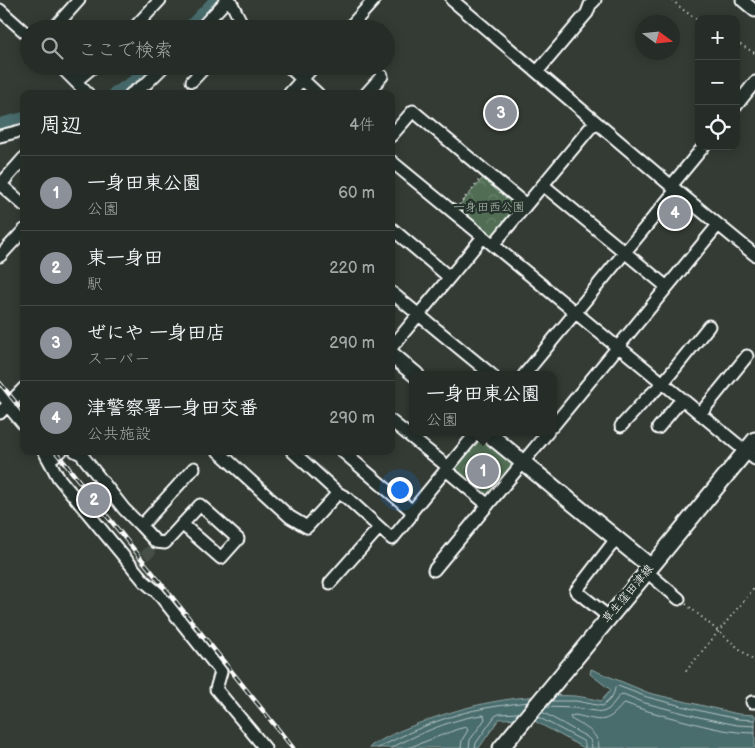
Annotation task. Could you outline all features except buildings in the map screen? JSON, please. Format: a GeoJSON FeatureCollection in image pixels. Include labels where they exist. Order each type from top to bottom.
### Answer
{"type":"FeatureCollection","features":[{"type":"Feature","properties":{"kind":"main road"},"geometry":{"type":"LineString","coordinates":[[395,357],[411,371]]}},
{"type":"Feature","properties":{"kind":"main road"},"geometry":{"type":"LineString","coordinates":[[491,436],[616,539],[649,570]]}},
{"type":"Feature","properties":{"kind":"main road","name":"草生窪田津線"},"geometry":{"type":"LineString","coordinates":[[501,748],[609,617],[752,450]]}},
{"type":"Feature","properties":{"kind":"street"},"geometry":{"type":"LineString","coordinates":[[61,20],[79,0]]}},
{"type":"Feature","properties":{"kind":"street"},"geometry":{"type":"LineString","coordinates":[[141,20],[160,0]]}},
{"type":"Feature","properties":{"kind":"street"},"geometry":{"type":"LineString","coordinates":[[209,20],[229,0],[240,20]]}},
{"type":"Feature","properties":{"kind":"street"},"geometry":{"type":"LineString","coordinates":[[356,20],[374,0]]}},
{"type":"Feature","properties":{"kind":"street"},"geometry":{"type":"LineString","coordinates":[[452,0],[755,255]]}},
{"type":"Feature","properties":{"kind":"street"},"geometry":{"type":"LineString","coordinates":[[537,72],[587,13],[590,5],[595,0]]}},
{"type":"Feature","properties":{"kind":"street"},"geometry":{"type":"LineString","coordinates":[[742,0],[755,11]]}},
{"type":"Feature","properties":{"kind":"street"},"geometry":{"type":"LineString","coordinates":[[0,10],[20,28]]}},
{"type":"Feature","properties":{"kind":"street"},"geometry":{"type":"LineString","coordinates":[[70,75],[84,90]]}},
{"type":"Feature","properties":{"kind":"street"},"geometry":{"type":"LineString","coordinates":[[76,81],[83,75]]}},
{"type":"Feature","properties":{"kind":"street"},"geometry":{"type":"LineString","coordinates":[[136,90],[155,75]]}},
{"type":"Feature","properties":{"kind":"street"},"geometry":{"type":"LineString","coordinates":[[192,82],[198,75]]}},
{"type":"Feature","properties":{"kind":"street"},"geometry":{"type":"LineString","coordinates":[[298,75],[314,90]]}},
{"type":"Feature","properties":{"kind":"street"},"geometry":{"type":"LineString","coordinates":[[292,90],[306,75]]}},
{"type":"Feature","properties":{"kind":"street"},"geometry":{"type":"LineString","coordinates":[[370,90],[382,76]]}},
{"type":"Feature","properties":{"kind":"street"},"geometry":{"type":"LineString","coordinates":[[737,105],[755,82]]}},
{"type":"Feature","properties":{"kind":"street"},"geometry":{"type":"LineString","coordinates":[[395,131],[413,111],[526,205]]}},
{"type":"Feature","properties":{"kind":"street"},"geometry":{"type":"LineString","coordinates":[[493,245],[595,122]]}},
{"type":"Feature","properties":{"kind":"street"},"geometry":{"type":"LineString","coordinates":[[0,136],[20,131]]}},
{"type":"Feature","properties":{"kind":"street"},"geometry":{"type":"LineString","coordinates":[[527,371],[625,252],[701,150]]}},
{"type":"Feature","properties":{"kind":"street"},"geometry":{"type":"LineString","coordinates":[[20,162],[0,184],[20,202]]}},
{"type":"Feature","properties":{"kind":"street"},"geometry":{"type":"LineString","coordinates":[[395,165],[700,414],[752,450]]}},
{"type":"Feature","properties":{"kind":"street"},"geometry":{"type":"LineString","coordinates":[[543,185],[667,287]]}},
{"type":"Feature","properties":{"kind":"street"},"geometry":{"type":"LineString","coordinates":[[557,421],[718,225]]}},
{"type":"Feature","properties":{"kind":"street"},"geometry":{"type":"LineString","coordinates":[[395,231],[449,277]]}},
{"type":"Feature","properties":{"kind":"street"},"geometry":{"type":"LineString","coordinates":[[0,256],[20,234]]}},
{"type":"Feature","properties":{"kind":"street"},"geometry":{"type":"LineString","coordinates":[[395,343],[483,237]]}},
{"type":"Feature","properties":{"kind":"street"},"geometry":{"type":"LineString","coordinates":[[395,295],[487,371]]}},
{"type":"Feature","properties":{"kind":"street"},"geometry":{"type":"LineString","coordinates":[[621,426],[646,398],[663,383],[709,326]]}},
{"type":"Feature","properties":{"kind":"street"},"geometry":{"type":"LineString","coordinates":[[700,414],[747,356]]}},
{"type":"Feature","properties":{"kind":"street"},"geometry":{"type":"LineString","coordinates":[[6,407],[20,393]]}},
{"type":"Feature","properties":{"kind":"street"},"geometry":{"type":"LineString","coordinates":[[0,394],[6,407],[20,421]]}},
{"type":"Feature","properties":{"kind":"street"},"geometry":{"type":"LineString","coordinates":[[658,428],[682,399]]}},
{"type":"Feature","properties":{"kind":"street"},"geometry":{"type":"LineString","coordinates":[[395,424],[488,505]]}},
{"type":"Feature","properties":{"kind":"street"},"geometry":{"type":"LineString","coordinates":[[296,455],[392,539],[410,517],[412,511],[474,436]]}},
{"type":"Feature","properties":{"kind":"street"},"geometry":{"type":"LineString","coordinates":[[434,570],[545,436]]}},
{"type":"Feature","properties":{"kind":"street"},"geometry":{"type":"LineString","coordinates":[[82,455],[155,545],[165,543],[182,524],[200,505],[238,539],[221,558],[182,524]]}},
{"type":"Feature","properties":{"kind":"street"},"geometry":{"type":"LineString","coordinates":[[222,455],[290,517],[307,527],[338,493]]}},
{"type":"Feature","properties":{"kind":"street"},"geometry":{"type":"LineString","coordinates":[[347,455],[412,511]]}},
{"type":"Feature","properties":{"kind":"street"},"geometry":{"type":"LineString","coordinates":[[46,456],[53,471],[144,581],[158,593],[221,672],[216,689],[265,748]]}},
{"type":"Feature","properties":{"kind":"street"},"geometry":{"type":"LineString","coordinates":[[141,526],[194,468]]}},
{"type":"Feature","properties":{"kind":"street"},"geometry":{"type":"LineString","coordinates":[[330,583],[379,528]]}},
{"type":"Feature","properties":{"kind":"street"},"geometry":{"type":"LineString","coordinates":[[609,617],[576,591],[616,539]]}},
{"type":"Feature","properties":{"kind":"street"},"geometry":{"type":"LineString","coordinates":[[649,570],[679,599]]}},
{"type":"Feature","properties":{"kind":"path"},"geometry":{"type":"LineString","coordinates":[[672,0],[695,18]]}},
{"type":"Feature","properties":{"kind":"path"},"geometry":{"type":"LineString","coordinates":[[740,44],[755,53]]}},
{"type":"Feature","properties":{"kind":"path"},"geometry":{"type":"LineString","coordinates":[[452,212],[486,172]]}},
{"type":"Feature","properties":{"kind":"path"},"geometry":{"type":"LineString","coordinates":[[686,671],[755,587]]}},
{"type":"Feature","properties":{"kind":"path"},"geometry":{"type":"LineString","coordinates":[[679,599],[755,662]]}},
{"type":"Feature","properties":{"kind":"green space","name":"一身田西公園"},"geometry":{"type":"Polygon","coordinates":[[[484,177],[520,207],[494,238],[490,238],[457,211],[458,207],[484,177]]]}},
{"type":"Feature","properties":{"kind":"green space"},"geometry":{"type":"Polygon","coordinates":[[[481,438],[514,465],[486,499],[453,473],[453,468],[477,439],[481,438]]]}},
{"type":"Feature","properties":{"kind":"water"},"geometry":{"type":"Polygon","coordinates":[[[591,669],[649,693],[738,714],[755,715],[755,748],[584,748],[529,718],[499,719],[479,748],[369,748],[394,734],[427,720],[468,707],[510,699],[553,696],[575,696],[601,701],[611,690],[590,674],[591,669]]]}},
{"type":"Feature","properties":{"kind":"waterway"},"geometry":{"type":"LineString","coordinates":[[199,20],[218,0]]}},
{"type":"Feature","properties":{"kind":"waterway"},"geometry":{"type":"LineString","coordinates":[[123,90],[145,75]]}},
{"type":"Feature","properties":{"kind":"waterway"},"geometry":{"type":"LineString","coordinates":[[0,126],[20,121]]}},
{"type":"Feature","properties":{"kind":"tunnel"},"geometry":{"type":"LineString","coordinates":[[132,567],[154,548]]}},
{"type":"Feature","properties":{"kind":"railway"},"geometry":{"type":"LineString","coordinates":[[0,383],[20,408]]}},
{"type":"Feature","properties":{"kind":"railway"},"geometry":{"type":"LineString","coordinates":[[58,455],[293,748]]}},
{"type":"Feature","properties":{"kind":"place","name":"ぜにや 一身田店"},"geometry":{"type":"Point","coordinates":[501,113]}},
{"type":"Feature","properties":{"kind":"place","name":"津警察署一身田交番"},"geometry":{"type":"Point","coordinates":[675,213]}},
{"type":"Feature","properties":{"kind":"place","name":"一身田東公園"},"geometry":{"type":"Point","coordinates":[483,471]}},
{"type":"Feature","properties":{"kind":"place","name":"東一身田"},"geometry":{"type":"Point","coordinates":[94,500]}}]}
